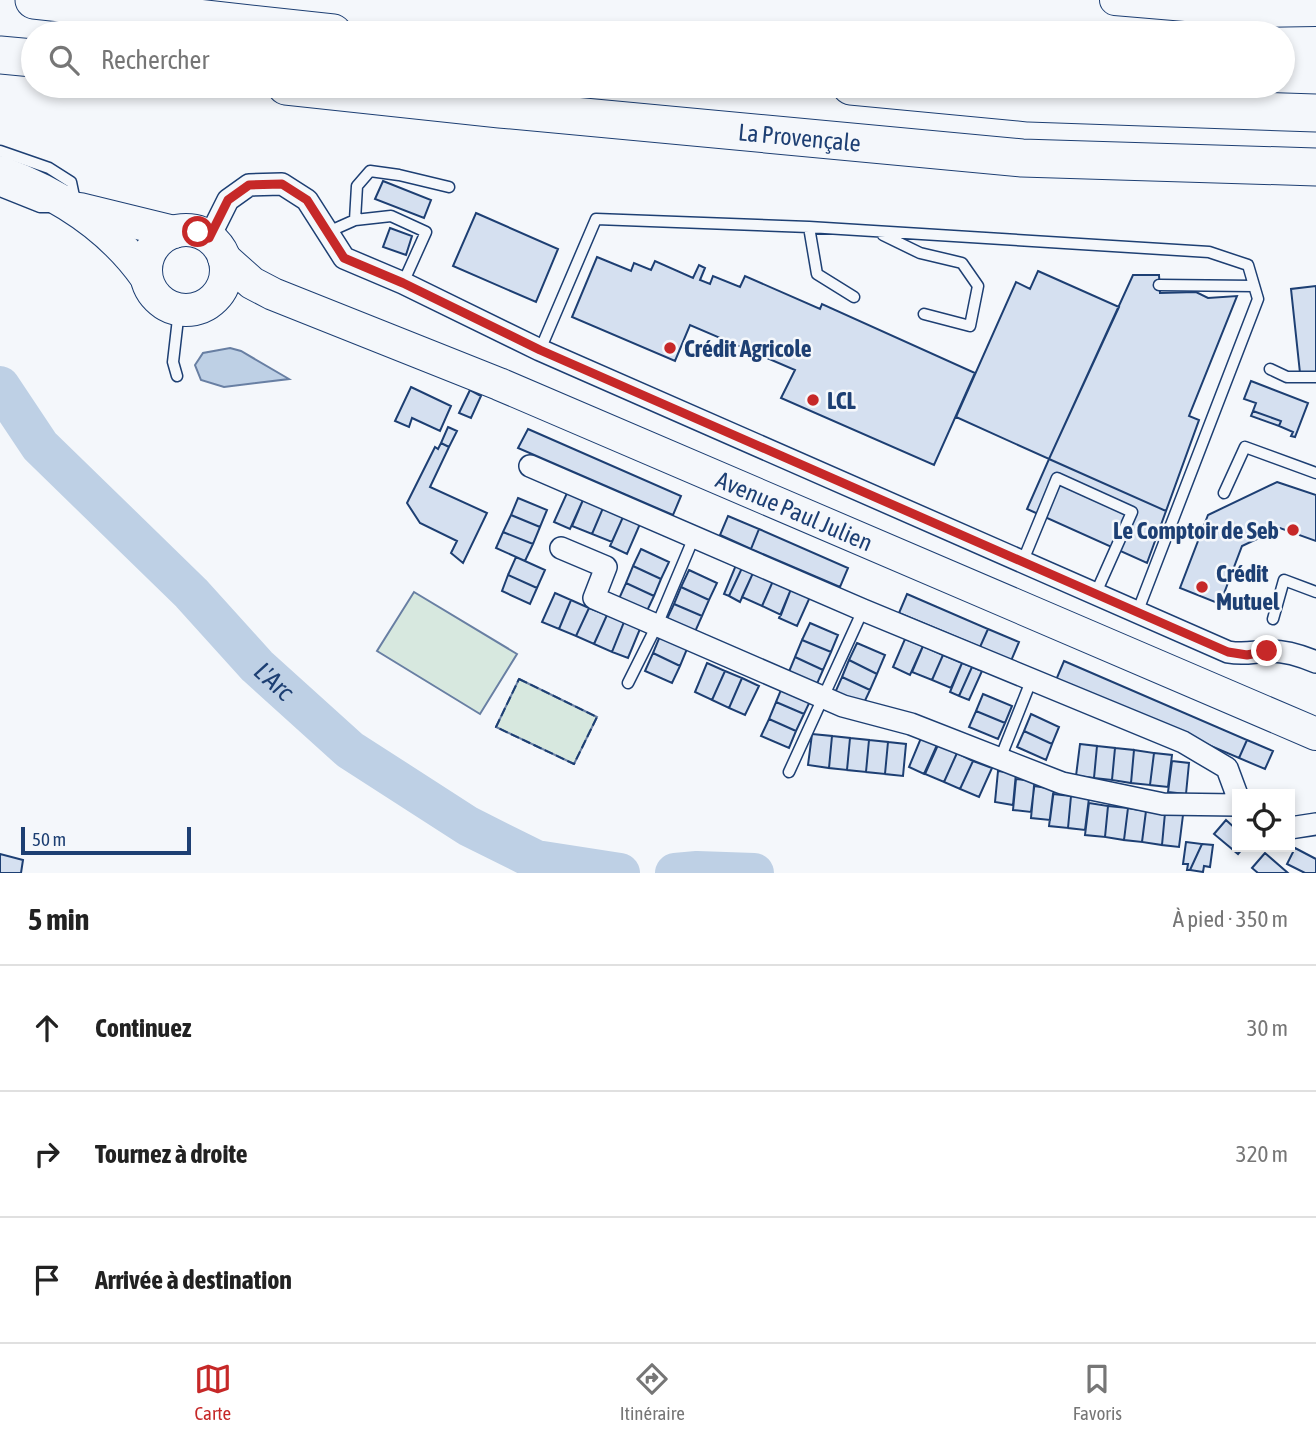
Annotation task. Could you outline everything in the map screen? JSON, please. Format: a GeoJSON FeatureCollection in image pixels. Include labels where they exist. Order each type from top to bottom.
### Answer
{"type":"FeatureCollection","features":[{"type":"Feature","properties":{"kind":"highway"},"geometry":{"type":"LineString","coordinates":[[34,0],[224,21]]}},
{"type":"Feature","properties":{"kind":"highway"},"geometry":{"type":"LineString","coordinates":[[0,55],[21,57]]}},
{"type":"Feature","properties":{"kind":"highway","name":"La Provençale"},"geometry":{"type":"LineString","coordinates":[[400,98],[1023,158],[1316,167]]}},
{"type":"Feature","properties":{"kind":"highway"},"geometry":{"type":"LineString","coordinates":[[976,98],[1028,103],[1316,113]]}},
{"type":"Feature","properties":{"kind":"main road"},"geometry":{"type":"LineString","coordinates":[[0,172],[32,184],[76,208],[130,256],[146,277],[154,295],[170,307],[190,309],[211,302],[223,287],[226,268],[217,248],[190,230],[174,232],[76,208]]}},
{"type":"Feature","properties":{"kind":"main road"},"geometry":{"type":"LineString","coordinates":[[146,277],[146,262],[150,251],[157,242],[174,232]]}},
{"type":"Feature","properties":{"kind":"main road","name":"Avenue Paul Julien"},"geometry":{"type":"LineString","coordinates":[[217,248],[252,283],[273,294],[499,384],[1316,734]]}},
{"type":"Feature","properties":{"kind":"main road","name":"Avenue Paul Julien"},"geometry":{"type":"LineString","coordinates":[[190,309],[248,295],[273,294]]}},
{"type":"Feature","properties":{"kind":"street"},"geometry":{"type":"LineString","coordinates":[[1115,0],[1257,12],[1316,11]]}},
{"type":"Feature","properties":{"kind":"street"},"geometry":{"type":"LineString","coordinates":[[217,248],[228,200],[249,185],[282,184],[307,200],[344,258],[403,283],[540,350],[1228,652],[1247,655],[1267,651],[1314,656]]}},
{"type":"Feature","properties":{"kind":"street"},"geometry":{"type":"LineString","coordinates":[[530,466],[863,610],[1183,742],[1227,768],[1235,789]]}},
{"type":"Feature","properties":{"kind":"street"},"geometry":{"type":"LineString","coordinates":[[561,548],[606,567],[594,598],[843,706],[912,724],[1062,783],[1163,804],[1232,805]]}},
{"type":"Feature","properties":{"kind":"street"},"geometry":{"type":"LineString","coordinates":[[1295,827],[1316,824]]}},
{"type":"Feature","properties":{"kind":"lane"},"geometry":{"type":"LineString","coordinates":[[0,150],[49,168],[71,182],[76,208],[40,207],[0,191]]}},
{"type":"Feature","properties":{"kind":"lane"},"geometry":{"type":"LineString","coordinates":[[355,220],[357,186],[370,171],[449,187]]}},
{"type":"Feature","properties":{"kind":"lane"},"geometry":{"type":"LineString","coordinates":[[328,232],[355,220],[391,216],[426,232],[403,283]]}},
{"type":"Feature","properties":{"kind":"lane"},"geometry":{"type":"LineString","coordinates":[[540,350],[596,219],[809,227],[1209,252],[1248,265],[1258,299],[1137,613]]}},
{"type":"Feature","properties":{"kind":"lane"},"geometry":{"type":"LineString","coordinates":[[809,227],[817,274],[854,297]]}},
{"type":"Feature","properties":{"kind":"lane"},"geometry":{"type":"LineString","coordinates":[[877,233],[920,254],[962,263],[978,286],[970,326],[924,314]]}},
{"type":"Feature","properties":{"kind":"lane"},"geometry":{"type":"LineString","coordinates":[[1159,285],[1254,286]]}},
{"type":"Feature","properties":{"kind":"lane"},"geometry":{"type":"LineString","coordinates":[[177,376],[173,362],[190,309]]}},
{"type":"Feature","properties":{"kind":"lane"},"geometry":{"type":"LineString","coordinates":[[1270,369],[1287,377],[1316,377]]}},
{"type":"Feature","properties":{"kind":"lane"},"geometry":{"type":"LineString","coordinates":[[1224,493],[1245,447],[1316,474]]}},
{"type":"Feature","properties":{"kind":"lane"},"geometry":{"type":"LineString","coordinates":[[1023,563],[1057,478],[1132,512],[1096,595]]}},
{"type":"Feature","properties":{"kind":"lane"},"geometry":{"type":"LineString","coordinates":[[628,683],[657,625],[694,537]]}},
{"type":"Feature","properties":{"kind":"lane"},"geometry":{"type":"LineString","coordinates":[[1273,619],[1284,580],[1316,592]]}},
{"type":"Feature","properties":{"kind":"lane"},"geometry":{"type":"LineString","coordinates":[[789,772],[863,610]]}},
{"type":"Feature","properties":{"kind":"lane"},"geometry":{"type":"LineString","coordinates":[[1000,759],[1031,681]]}},
{"type":"Feature","properties":{"kind":"shaded area"},"geometry":{"type":"Polygon","coordinates":[[[414,592],[517,654],[480,714],[377,651],[414,592]]]}},
{"type":"Feature","properties":{"kind":"shaded area"},"geometry":{"type":"Polygon","coordinates":[[[519,679],[597,717],[574,764],[496,727],[519,679]]]}},
{"type":"Feature","properties":{"kind":"water"},"geometry":{"type":"Polygon","coordinates":[[[230,348],[241,351],[289,379],[224,387],[201,380],[195,365],[203,353],[230,348]]]}},
{"type":"Feature","properties":{"kind":"building"},"geometry":{"type":"Polygon","coordinates":[[[383,181],[431,200],[424,218],[375,199],[383,181]]]}},
{"type":"Feature","properties":{"kind":"building"},"geometry":{"type":"Polygon","coordinates":[[[476,213],[558,249],[536,302],[453,266],[476,213]]]}},
{"type":"Feature","properties":{"kind":"building"},"geometry":{"type":"Polygon","coordinates":[[[390,228],[412,236],[406,255],[383,247],[390,228]]]}},
{"type":"Feature","properties":{"kind":"building"},"geometry":{"type":"Polygon","coordinates":[[[597,257],[631,271],[634,263],[651,270],[655,261],[693,278],[699,265],[705,268],[700,280],[710,284],[713,276],[740,287],[745,276],[820,309],[822,304],[975,373],[934,465],[781,398],[795,370],[690,325],[675,361],[572,317],[597,257]]]}},
{"type":"Feature","properties":{"kind":"building"},"geometry":{"type":"Polygon","coordinates":[[[1038,271],[1119,307],[1049,459],[956,417],[1016,282],[1030,289],[1038,271]]]}},
{"type":"Feature","properties":{"kind":"building"},"geometry":{"type":"Polygon","coordinates":[[[1133,275],[1159,275],[1160,293],[1196,292],[1208,298],[1237,296],[1189,416],[1199,420],[1166,511],[1049,459],[1133,275]]]}},
{"type":"Feature","properties":{"kind":"building"},"geometry":{"type":"Polygon","coordinates":[[[1316,286],[1316,372],[1300,373],[1291,289],[1316,286]]]}},
{"type":"Feature","properties":{"kind":"building"},"geometry":{"type":"Polygon","coordinates":[[[1251,381],[1308,403],[1295,437],[1291,436],[1293,432],[1279,426],[1281,421],[1253,411],[1256,403],[1244,399],[1251,381]]]}},
{"type":"Feature","properties":{"kind":"building"},"geometry":{"type":"Polygon","coordinates":[[[411,387],[451,406],[440,431],[412,418],[409,427],[395,421],[411,387]]]}},
{"type":"Feature","properties":{"kind":"building"},"geometry":{"type":"Polygon","coordinates":[[[470,390],[481,396],[471,418],[459,413],[470,390]]]}},
{"type":"Feature","properties":{"kind":"building"},"geometry":{"type":"Polygon","coordinates":[[[1253,411],[1281,421],[1279,426],[1251,416],[1253,411]]]}},
{"type":"Feature","properties":{"kind":"building"},"geometry":{"type":"Polygon","coordinates":[[[448,427],[457,431],[449,447],[441,443],[448,427]]]}},
{"type":"Feature","properties":{"kind":"building"},"geometry":{"type":"Polygon","coordinates":[[[528,429],[681,496],[673,515],[518,448],[528,429]]]}},
{"type":"Feature","properties":{"kind":"building"},"geometry":{"type":"Polygon","coordinates":[[[441,443],[449,447],[430,487],[487,513],[463,563],[451,553],[457,541],[420,523],[407,503],[435,447],[438,449],[441,443]]]}},
{"type":"Feature","properties":{"kind":"building"},"geometry":{"type":"Polygon","coordinates":[[[1049,459],[1166,511],[1147,563],[1027,509],[1049,459]]]}},
{"type":"Feature","properties":{"kind":"building"},"geometry":{"type":"Polygon","coordinates":[[[1277,482],[1316,495],[1316,541],[1280,528],[1242,546],[1220,604],[1180,588],[1208,515],[1277,482]]]}},
{"type":"Feature","properties":{"kind":"building"},"geometry":{"type":"Polygon","coordinates":[[[567,493],[583,500],[570,529],[554,522],[567,493]]]}},
{"type":"Feature","properties":{"kind":"building"},"geometry":{"type":"Polygon","coordinates":[[[518,498],[547,510],[540,527],[511,515],[518,498]]]}},
{"type":"Feature","properties":{"kind":"building"},"geometry":{"type":"Polygon","coordinates":[[[583,500],[603,508],[592,534],[572,526],[583,500]]]}},
{"type":"Feature","properties":{"kind":"building"},"geometry":{"type":"Polygon","coordinates":[[[603,508],[623,517],[612,542],[592,534],[603,508]]]}},
{"type":"Feature","properties":{"kind":"building"},"geometry":{"type":"Polygon","coordinates":[[[511,515],[540,527],[533,544],[503,532],[511,515]]]}},
{"type":"Feature","properties":{"kind":"building"},"geometry":{"type":"Polygon","coordinates":[[[728,516],[759,529],[751,549],[720,535],[728,516]]]}},
{"type":"Feature","properties":{"kind":"building"},"geometry":{"type":"Polygon","coordinates":[[[623,517],[640,524],[627,554],[610,546],[623,517]]]}},
{"type":"Feature","properties":{"kind":"building"},"geometry":{"type":"Polygon","coordinates":[[[759,529],[848,568],[840,587],[751,549],[759,529]]]}},
{"type":"Feature","properties":{"kind":"building"},"geometry":{"type":"Polygon","coordinates":[[[503,532],[533,544],[525,561],[496,548],[503,532]]]}},
{"type":"Feature","properties":{"kind":"building"},"geometry":{"type":"Polygon","coordinates":[[[641,549],[669,562],[661,579],[633,566],[641,549]]]}},
{"type":"Feature","properties":{"kind":"building"},"geometry":{"type":"Polygon","coordinates":[[[516,557],[545,570],[537,588],[508,575],[516,557]]]}},
{"type":"Feature","properties":{"kind":"building"},"geometry":{"type":"Polygon","coordinates":[[[736,565],[742,568],[729,596],[724,594],[736,565]]]}},
{"type":"Feature","properties":{"kind":"building"},"geometry":{"type":"Polygon","coordinates":[[[633,566],[661,579],[654,596],[626,583],[633,566]]]}},
{"type":"Feature","properties":{"kind":"building"},"geometry":{"type":"Polygon","coordinates":[[[742,568],[753,573],[740,602],[729,596],[742,568]]]}},
{"type":"Feature","properties":{"kind":"building"},"geometry":{"type":"Polygon","coordinates":[[[689,570],[717,583],[709,600],[681,587],[689,570]]]}},
{"type":"Feature","properties":{"kind":"building"},"geometry":{"type":"Polygon","coordinates":[[[753,573],[773,581],[762,606],[742,597],[753,573]]]}},
{"type":"Feature","properties":{"kind":"building"},"geometry":{"type":"Polygon","coordinates":[[[508,575],[537,588],[530,604],[502,591],[508,575]]]}},
{"type":"Feature","properties":{"kind":"building"},"geometry":{"type":"Polygon","coordinates":[[[773,581],[791,589],[781,615],[762,606],[773,581]]]}},
{"type":"Feature","properties":{"kind":"building"},"geometry":{"type":"Polygon","coordinates":[[[626,583],[654,596],[646,613],[618,601],[626,583]]]}},
{"type":"Feature","properties":{"kind":"building"},"geometry":{"type":"Polygon","coordinates":[[[681,587],[709,600],[702,616],[674,604],[681,587]]]}},
{"type":"Feature","properties":{"kind":"building"},"geometry":{"type":"Polygon","coordinates":[[[791,589],[810,597],[797,626],[779,618],[791,589]]]}},
{"type":"Feature","properties":{"kind":"building"},"geometry":{"type":"Polygon","coordinates":[[[555,593],[571,600],[559,629],[542,622],[555,593]]]}},
{"type":"Feature","properties":{"kind":"building"},"geometry":{"type":"Polygon","coordinates":[[[907,594],[988,629],[980,647],[899,613],[907,594]]]}},
{"type":"Feature","properties":{"kind":"building"},"geometry":{"type":"Polygon","coordinates":[[[571,600],[589,608],[576,636],[559,629],[571,600]]]}},
{"type":"Feature","properties":{"kind":"building"},"geometry":{"type":"Polygon","coordinates":[[[674,604],[702,616],[694,634],[666,621],[674,604]]]}},
{"type":"Feature","properties":{"kind":"building"},"geometry":{"type":"Polygon","coordinates":[[[589,608],[607,615],[594,644],[576,636],[589,608]]]}},
{"type":"Feature","properties":{"kind":"building"},"geometry":{"type":"Polygon","coordinates":[[[607,615],[624,622],[612,652],[594,644],[607,615]]]}},
{"type":"Feature","properties":{"kind":"building"},"geometry":{"type":"Polygon","coordinates":[[[624,622],[640,629],[628,658],[612,652],[624,622]]]}},
{"type":"Feature","properties":{"kind":"building"},"geometry":{"type":"Polygon","coordinates":[[[810,623],[838,635],[831,652],[802,640],[810,623]]]}},
{"type":"Feature","properties":{"kind":"building"},"geometry":{"type":"Polygon","coordinates":[[[988,629],[1019,642],[1011,661],[980,647],[988,629]]]}},
{"type":"Feature","properties":{"kind":"building"},"geometry":{"type":"Polygon","coordinates":[[[660,636],[687,649],[680,666],[653,653],[660,636]]]}},
{"type":"Feature","properties":{"kind":"building"},"geometry":{"type":"Polygon","coordinates":[[[905,639],[923,646],[910,675],[893,667],[905,639]]]}},
{"type":"Feature","properties":{"kind":"building"},"geometry":{"type":"Polygon","coordinates":[[[802,640],[831,652],[823,670],[795,657],[802,640]]]}},
{"type":"Feature","properties":{"kind":"building"},"geometry":{"type":"Polygon","coordinates":[[[857,643],[885,655],[877,674],[849,660],[857,643]]]}},
{"type":"Feature","properties":{"kind":"building"},"geometry":{"type":"Polygon","coordinates":[[[923,646],[943,655],[932,680],[912,672],[923,646]]]}},
{"type":"Feature","properties":{"kind":"building"},"geometry":{"type":"Polygon","coordinates":[[[653,653],[680,666],[672,683],[645,671],[653,653]]]}},
{"type":"Feature","properties":{"kind":"building"},"geometry":{"type":"Polygon","coordinates":[[[943,655],[962,663],[951,688],[932,680],[943,655]]]}},
{"type":"Feature","properties":{"kind":"building"},"geometry":{"type":"Polygon","coordinates":[[[795,657],[823,670],[816,686],[788,674],[795,657]]]}},
{"type":"Feature","properties":{"kind":"building"},"geometry":{"type":"Polygon","coordinates":[[[849,660],[877,674],[870,690],[842,677],[849,660]]]}},
{"type":"Feature","properties":{"kind":"building"},"geometry":{"type":"Polygon","coordinates":[[[1064,661],[1247,740],[1239,758],[1056,680],[1064,661]]]}},
{"type":"Feature","properties":{"kind":"building"},"geometry":{"type":"Polygon","coordinates":[[[707,663],[725,671],[712,700],[695,692],[707,663]]]}},
{"type":"Feature","properties":{"kind":"building"},"geometry":{"type":"Polygon","coordinates":[[[962,663],[972,667],[959,696],[950,692],[962,663]]]}},
{"type":"Feature","properties":{"kind":"building"},"geometry":{"type":"Polygon","coordinates":[[[972,667],[982,671],[969,700],[959,696],[972,667]]]}},
{"type":"Feature","properties":{"kind":"building"},"geometry":{"type":"Polygon","coordinates":[[[725,671],[742,678],[729,708],[712,700],[725,671]]]}},
{"type":"Feature","properties":{"kind":"building"},"geometry":{"type":"Polygon","coordinates":[[[842,677],[870,690],[862,707],[834,695],[842,677]]]}},
{"type":"Feature","properties":{"kind":"building"},"geometry":{"type":"Polygon","coordinates":[[[742,678],[759,686],[745,715],[729,708],[742,678]]]}},
{"type":"Feature","properties":{"kind":"building"},"geometry":{"type":"Polygon","coordinates":[[[783,685],[812,697],[804,714],[776,702],[783,685]]]}},
{"type":"Feature","properties":{"kind":"building"},"geometry":{"type":"Polygon","coordinates":[[[983,694],[1012,706],[1005,723],[976,711],[983,694]]]}},
{"type":"Feature","properties":{"kind":"building"},"geometry":{"type":"Polygon","coordinates":[[[776,702],[804,714],[796,731],[769,719],[776,702]]]}},
{"type":"Feature","properties":{"kind":"building"},"geometry":{"type":"Polygon","coordinates":[[[976,711],[1005,723],[998,739],[969,727],[976,711]]]}},
{"type":"Feature","properties":{"kind":"building"},"geometry":{"type":"Polygon","coordinates":[[[1031,714],[1059,727],[1052,744],[1024,731],[1031,714]]]}},
{"type":"Feature","properties":{"kind":"building"},"geometry":{"type":"Polygon","coordinates":[[[769,719],[796,731],[789,748],[761,736],[769,719]]]}},
{"type":"Feature","properties":{"kind":"building"},"geometry":{"type":"Polygon","coordinates":[[[1024,731],[1052,744],[1046,760],[1017,747],[1024,731]]]}},
{"type":"Feature","properties":{"kind":"building"},"geometry":{"type":"Polygon","coordinates":[[[812,734],[832,736],[829,768],[808,765],[812,734]]]}},
{"type":"Feature","properties":{"kind":"building"},"geometry":{"type":"Polygon","coordinates":[[[832,736],[850,738],[847,770],[829,768],[832,736]]]}},
{"type":"Feature","properties":{"kind":"building"},"geometry":{"type":"Polygon","coordinates":[[[850,738],[869,740],[866,772],[847,770],[850,738]]]}},
{"type":"Feature","properties":{"kind":"building"},"geometry":{"type":"Polygon","coordinates":[[[921,738],[937,745],[924,774],[909,767],[921,738]]]}},
{"type":"Feature","properties":{"kind":"building"},"geometry":{"type":"Polygon","coordinates":[[[869,740],[888,742],[885,774],[866,772],[869,740]]]}},
{"type":"Feature","properties":{"kind":"building"},"geometry":{"type":"Polygon","coordinates":[[[1247,740],[1273,751],[1265,769],[1239,758],[1247,740]]]}},
{"type":"Feature","properties":{"kind":"building"},"geometry":{"type":"Polygon","coordinates":[[[888,742],[906,744],[903,776],[885,774],[888,742]]]}},
{"type":"Feature","properties":{"kind":"building"},"geometry":{"type":"Polygon","coordinates":[[[1080,744],[1097,746],[1094,778],[1076,776],[1080,744]]]}},
{"type":"Feature","properties":{"kind":"building"},"geometry":{"type":"Polygon","coordinates":[[[938,745],[957,753],[944,782],[925,774],[938,745]]]}},
{"type":"Feature","properties":{"kind":"building"},"geometry":{"type":"Polygon","coordinates":[[[1097,746],[1115,748],[1112,780],[1094,778],[1097,746]]]}},
{"type":"Feature","properties":{"kind":"building"},"geometry":{"type":"Polygon","coordinates":[[[1115,748],[1134,750],[1131,783],[1112,780],[1115,748]]]}},
{"type":"Feature","properties":{"kind":"building"},"geometry":{"type":"Polygon","coordinates":[[[1134,750],[1154,753],[1150,785],[1131,783],[1134,750]]]}},
{"type":"Feature","properties":{"kind":"building"},"geometry":{"type":"Polygon","coordinates":[[[957,753],[973,761],[960,789],[944,782],[957,753]]]}},
{"type":"Feature","properties":{"kind":"building"},"geometry":{"type":"Polygon","coordinates":[[[1154,753],[1172,755],[1168,787],[1150,785],[1154,753]]]}},
{"type":"Feature","properties":{"kind":"building"},"geometry":{"type":"Polygon","coordinates":[[[973,761],[992,768],[979,797],[960,789],[973,761]]]}},
{"type":"Feature","properties":{"kind":"building"},"geometry":{"type":"Polygon","coordinates":[[[1172,761],[1189,763],[1186,794],[1168,792],[1172,761]]]}},
{"type":"Feature","properties":{"kind":"building"},"geometry":{"type":"Polygon","coordinates":[[[998,771],[1016,773],[1013,805],[995,802],[998,771]]]}},
{"type":"Feature","properties":{"kind":"building"},"geometry":{"type":"Polygon","coordinates":[[[1016,779],[1035,781],[1031,812],[1013,810],[1016,779]]]}},
{"type":"Feature","properties":{"kind":"building"},"geometry":{"type":"Polygon","coordinates":[[[1034,786],[1054,789],[1050,820],[1031,818],[1034,786]]]}},
{"type":"Feature","properties":{"kind":"building"},"geometry":{"type":"Polygon","coordinates":[[[1053,794],[1071,796],[1068,828],[1049,826],[1053,794]]]}},
{"type":"Feature","properties":{"kind":"building"},"geometry":{"type":"Polygon","coordinates":[[[1071,796],[1089,798],[1085,830],[1068,828],[1071,796]]]}},
{"type":"Feature","properties":{"kind":"building"},"geometry":{"type":"Polygon","coordinates":[[[1089,803],[1108,806],[1105,837],[1085,835],[1089,803]]]}},
{"type":"Feature","properties":{"kind":"building"},"geometry":{"type":"Polygon","coordinates":[[[1108,806],[1128,808],[1124,840],[1105,837],[1108,806]]]}},
{"type":"Feature","properties":{"kind":"building"},"geometry":{"type":"Polygon","coordinates":[[[1128,808],[1146,811],[1142,842],[1124,840],[1128,808]]]}},
{"type":"Feature","properties":{"kind":"building"},"geometry":{"type":"Polygon","coordinates":[[[1146,811],[1165,813],[1162,845],[1142,842],[1146,811]]]}},
{"type":"Feature","properties":{"kind":"building"},"geometry":{"type":"Polygon","coordinates":[[[1165,813],[1183,815],[1179,847],[1162,845],[1165,813]]]}},
{"type":"Feature","properties":{"kind":"building"},"geometry":{"type":"Polygon","coordinates":[[[1226,820],[1232,825],[1232,849],[1214,834],[1226,820]]]}},
{"type":"Feature","properties":{"kind":"building"},"geometry":{"type":"Polygon","coordinates":[[[1186,842],[1202,844],[1190,870],[1187,870],[1188,864],[1183,864],[1186,842]]]}},
{"type":"Feature","properties":{"kind":"building"},"geometry":{"type":"Polygon","coordinates":[[[1202,844],[1213,845],[1210,867],[1204,866],[1203,872],[1190,870],[1202,844]]]}},
{"type":"Feature","properties":{"kind":"building"},"geometry":{"type":"Polygon","coordinates":[[[1295,848],[1316,859],[1316,873],[1305,873],[1287,864],[1295,848]]]}},
{"type":"Feature","properties":{"kind":"building"},"geometry":{"type":"Polygon","coordinates":[[[1265,853],[1288,873],[1258,873],[1252,868],[1265,853]]]}},
{"type":"Feature","properties":{"kind":"building"},"geometry":{"type":"Polygon","coordinates":[[[0,854],[23,860],[21,873],[0,873],[0,854]]]}},
{"type":"Feature","properties":{"kind":"waterway","name":"L'Arc"},"geometry":{"type":"LineString","coordinates":[[0,386],[40,446],[191,593],[257,666],[350,750],[468,826],[536,860],[620,873]]}},
{"type":"Feature","properties":{"kind":"waterway","name":"L'Arc"},"geometry":{"type":"LineString","coordinates":[[675,873],[754,873]]}},
{"type":"Feature","properties":{"kind":"fence"},"geometry":{"type":"LineString","coordinates":[[519,679],[597,717],[574,764],[496,727],[519,679]]}},
{"type":"Feature","properties":{"kind":"place","name":"Crédit Agricole"},"geometry":{"type":"Point","coordinates":[670,348]}},
{"type":"Feature","properties":{"kind":"place","name":"LCL"},"geometry":{"type":"Point","coordinates":[813,400]}},
{"type":"Feature","properties":{"kind":"place","name":"Le Comptoir de Seb"},"geometry":{"type":"Point","coordinates":[1293,530]}},
{"type":"Feature","properties":{"kind":"place","name":"Crédit Mutuel"},"geometry":{"type":"Point","coordinates":[1202,587]}},
{"type":"Feature","properties":{"kind":"route"},"geometry":{"type":"LineString","coordinates":[[198,232],[209,238],[228,200],[249,185],[282,184],[307,200],[344,258],[403,283],[540,350],[1228,652],[1247,655],[1267,651]]}}]}
